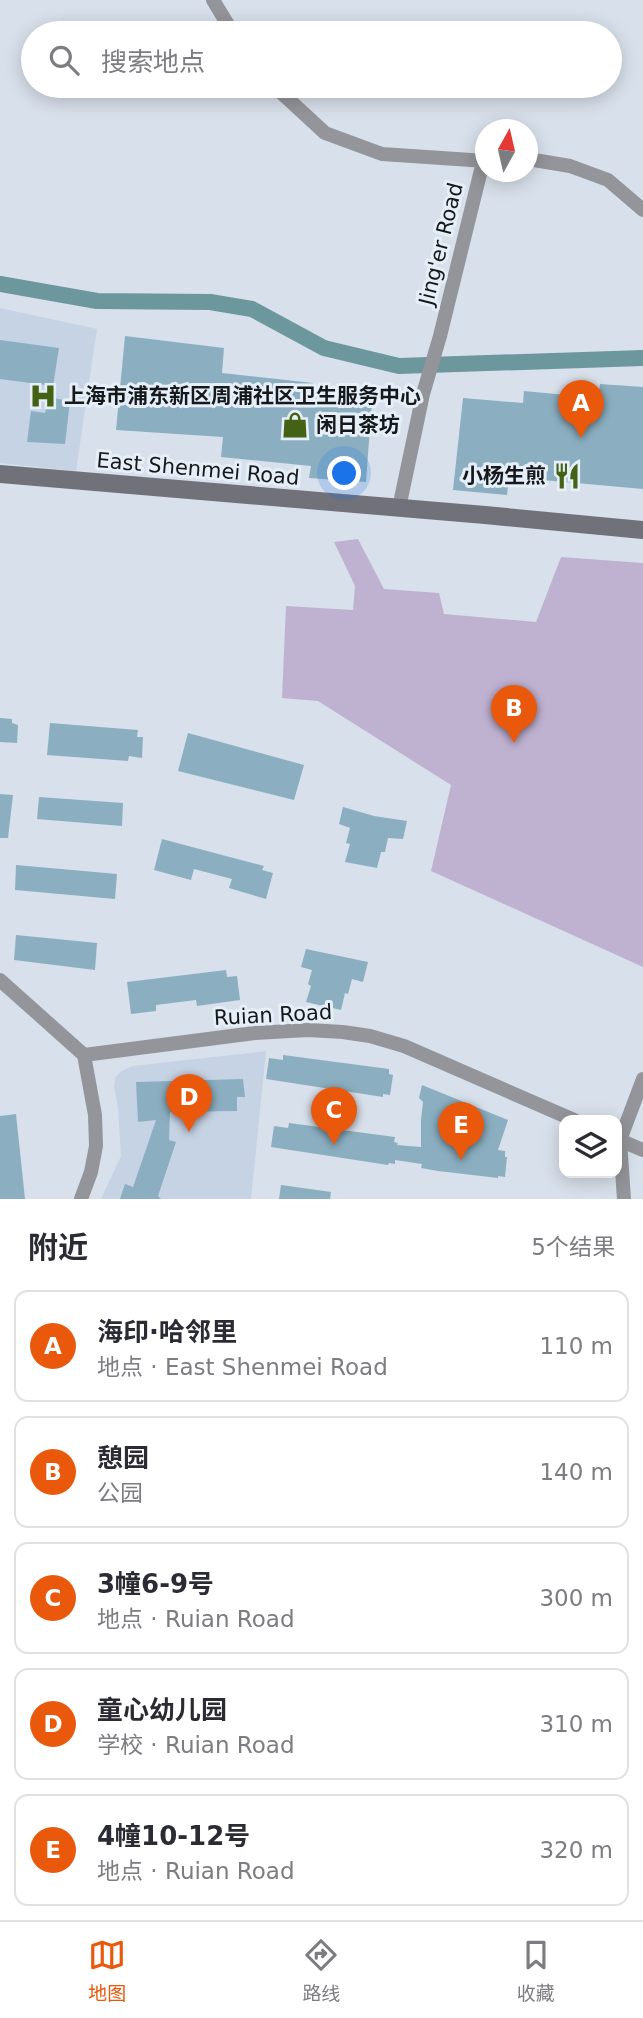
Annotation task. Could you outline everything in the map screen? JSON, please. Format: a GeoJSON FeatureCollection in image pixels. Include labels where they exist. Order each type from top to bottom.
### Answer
{"type":"FeatureCollection","features":[{"type":"Feature","properties":{"kind":"street"},"geometry":{"type":"LineString","coordinates":[[213,0],[226,21]]}},
{"type":"Feature","properties":{"kind":"street"},"geometry":{"type":"LineString","coordinates":[[287,98],[325,133],[382,154],[475,161]]}},
{"type":"Feature","properties":{"kind":"street"},"geometry":{"type":"LineString","coordinates":[[538,161],[570,166],[608,180],[643,210]]}},
{"type":"Feature","properties":{"kind":"street","name":"Jing'er Road"},"geometry":{"type":"LineString","coordinates":[[399,508],[424,394],[479,182]]}},
{"type":"Feature","properties":{"kind":"street","name":"East Shenmei Road"},"geometry":{"type":"LineString","coordinates":[[0,474],[643,530]]}},
{"type":"Feature","properties":{"kind":"street"},"geometry":{"type":"LineString","coordinates":[[0,980],[84,1055],[96,1146],[91,1172],[81,1199]]}},
{"type":"Feature","properties":{"kind":"street","name":"Ruian Road"},"geometry":{"type":"LineString","coordinates":[[84,1055],[255,1033],[308,1030],[343,1032],[404,1046],[563,1115]]}},
{"type":"Feature","properties":{"kind":"street"},"geometry":{"type":"LineString","coordinates":[[622,1132],[643,1079]]}},
{"type":"Feature","properties":{"kind":"street"},"geometry":{"type":"LineString","coordinates":[[622,1141],[643,1150]]}},
{"type":"Feature","properties":{"kind":"street"},"geometry":{"type":"LineString","coordinates":[[622,1175],[624,1199]]}},
{"type":"Feature","properties":{"kind":"shaded area","name":"上海市浦东新区周浦社区卫生服务中心"},"geometry":{"type":"Polygon","coordinates":[[[0,308],[97,329],[76,471],[0,463],[0,308]]]}},
{"type":"Feature","properties":{"kind":"shaded area"},"geometry":{"type":"Polygon","coordinates":[[[358,539],[384,589],[439,593],[444,614],[536,622],[561,557],[643,563],[643,967],[431,871],[451,785],[318,701],[282,698],[286,606],[353,610],[355,586],[334,542],[358,539]]]}},
{"type":"Feature","properties":{"kind":"shaded area"},"geometry":{"type":"Polygon","coordinates":[[[266,1051],[251,1199],[101,1199],[121,1156],[114,1087],[115,1078],[121,1071],[133,1066],[266,1051]]]}},
{"type":"Feature","properties":{"kind":"building"},"geometry":{"type":"Polygon","coordinates":[[[125,336],[224,348],[222,373],[313,383],[312,396],[372,400],[366,482],[309,478],[311,466],[221,457],[223,437],[116,430],[125,336]]]}},
{"type":"Feature","properties":{"kind":"building"},"geometry":{"type":"Polygon","coordinates":[[[0,340],[59,348],[53,386],[0,379],[0,340]]]}},
{"type":"Feature","properties":{"kind":"building"},"geometry":{"type":"Polygon","coordinates":[[[600,384],[643,387],[643,489],[509,477],[507,495],[453,490],[463,398],[523,403],[524,391],[598,398],[600,384]]]}},
{"type":"Feature","properties":{"kind":"building"},"geometry":{"type":"Polygon","coordinates":[[[48,397],[70,401],[65,444],[27,442],[31,411],[45,413],[48,397]]]}},
{"type":"Feature","properties":{"kind":"building"},"geometry":{"type":"Polygon","coordinates":[[[0,718],[12,719],[12,723],[18,725],[17,743],[0,742],[0,718]]]}},
{"type":"Feature","properties":{"kind":"building"},"geometry":{"type":"Polygon","coordinates":[[[50,723],[138,730],[137,737],[143,737],[142,758],[129,756],[128,761],[47,755],[50,723]]]}},
{"type":"Feature","properties":{"kind":"building"},"geometry":{"type":"Polygon","coordinates":[[[188,733],[304,765],[294,800],[178,771],[188,733]]]}},
{"type":"Feature","properties":{"kind":"building"},"geometry":{"type":"Polygon","coordinates":[[[0,794],[13,795],[8,838],[0,838],[0,794]]]}},
{"type":"Feature","properties":{"kind":"building"},"geometry":{"type":"Polygon","coordinates":[[[39,797],[123,803],[122,826],[37,819],[39,797]]]}},
{"type":"Feature","properties":{"kind":"building"},"geometry":{"type":"Polygon","coordinates":[[[343,807],[374,816],[407,821],[403,839],[388,838],[377,868],[345,862],[350,844],[346,843],[350,828],[339,824],[343,807]]]}},
{"type":"Feature","properties":{"kind":"building"},"geometry":{"type":"Polygon","coordinates":[[[162,839],[264,866],[262,870],[273,873],[266,899],[229,888],[232,879],[194,869],[191,880],[154,870],[162,839]]]}},
{"type":"Feature","properties":{"kind":"building"},"geometry":{"type":"Polygon","coordinates":[[[16,865],[117,874],[115,899],[15,890],[16,865]]]}},
{"type":"Feature","properties":{"kind":"building"},"geometry":{"type":"Polygon","coordinates":[[[16,935],[97,943],[95,970],[14,960],[16,935]]]}},
{"type":"Feature","properties":{"kind":"building"},"geometry":{"type":"Polygon","coordinates":[[[306,949],[368,962],[363,982],[352,979],[341,1010],[306,1002],[312,970],[301,967],[306,949]]]}},
{"type":"Feature","properties":{"kind":"building"},"geometry":{"type":"Polygon","coordinates":[[[226,970],[227,977],[237,976],[240,1000],[197,1006],[196,1000],[156,1005],[156,1011],[131,1014],[127,982],[226,970]]]}},
{"type":"Feature","properties":{"kind":"building"},"geometry":{"type":"Polygon","coordinates":[[[283,1055],[389,1069],[389,1074],[393,1075],[390,1095],[383,1094],[383,1097],[266,1079],[269,1058],[283,1060],[283,1055]]]}},
{"type":"Feature","properties":{"kind":"building"},"geometry":{"type":"Polygon","coordinates":[[[243,1079],[245,1097],[237,1097],[237,1111],[170,1112],[169,1140],[176,1142],[158,1196],[161,1199],[120,1199],[125,1184],[133,1187],[156,1120],[138,1122],[136,1082],[243,1079]]]}},
{"type":"Feature","properties":{"kind":"building"},"geometry":{"type":"Polygon","coordinates":[[[422,1085],[508,1120],[498,1150],[505,1151],[507,1157],[505,1177],[438,1171],[421,1168],[422,1164],[395,1160],[395,1164],[388,1165],[271,1147],[274,1126],[288,1128],[289,1123],[395,1137],[394,1142],[398,1143],[397,1145],[421,1147],[423,1102],[419,1098],[422,1085]]]}},
{"type":"Feature","properties":{"kind":"building"},"geometry":{"type":"Polygon","coordinates":[[[16,1114],[25,1199],[0,1199],[0,1116],[16,1114]]]}},
{"type":"Feature","properties":{"kind":"building"},"geometry":{"type":"Polygon","coordinates":[[[281,1185],[331,1192],[330,1199],[279,1199],[281,1185]]]}},
{"type":"Feature","properties":{"kind":"waterway"},"geometry":{"type":"LineString","coordinates":[[0,284],[97,301],[210,302],[252,309],[324,348],[399,366],[643,358]]}},
{"type":"Feature","properties":{"kind":"place","name":"上海市浦东新区周浦社区卫生服务中心"},"geometry":{"type":"Point","coordinates":[43,396]}},
{"type":"Feature","properties":{"kind":"place","name":"闲日茶坊"},"geometry":{"type":"Point","coordinates":[295,425]}},
{"type":"Feature","properties":{"kind":"place","name":"海印·哈邻里"},"geometry":{"type":"Point","coordinates":[581,438]}},
{"type":"Feature","properties":{"kind":"place","name":"小杨生煎"},"geometry":{"type":"Point","coordinates":[567,476]}},
{"type":"Feature","properties":{"kind":"place","name":"憩园"},"geometry":{"type":"Point","coordinates":[514,743]}},
{"type":"Feature","properties":{"kind":"place","name":"童心幼儿园"},"geometry":{"type":"Point","coordinates":[189,1132]}},
{"type":"Feature","properties":{"kind":"place","name":"3幢6-9号"},"geometry":{"type":"Point","coordinates":[334,1145]}},
{"type":"Feature","properties":{"kind":"place","name":"4幢10-12号"},"geometry":{"type":"Point","coordinates":[461,1160]}}]}
